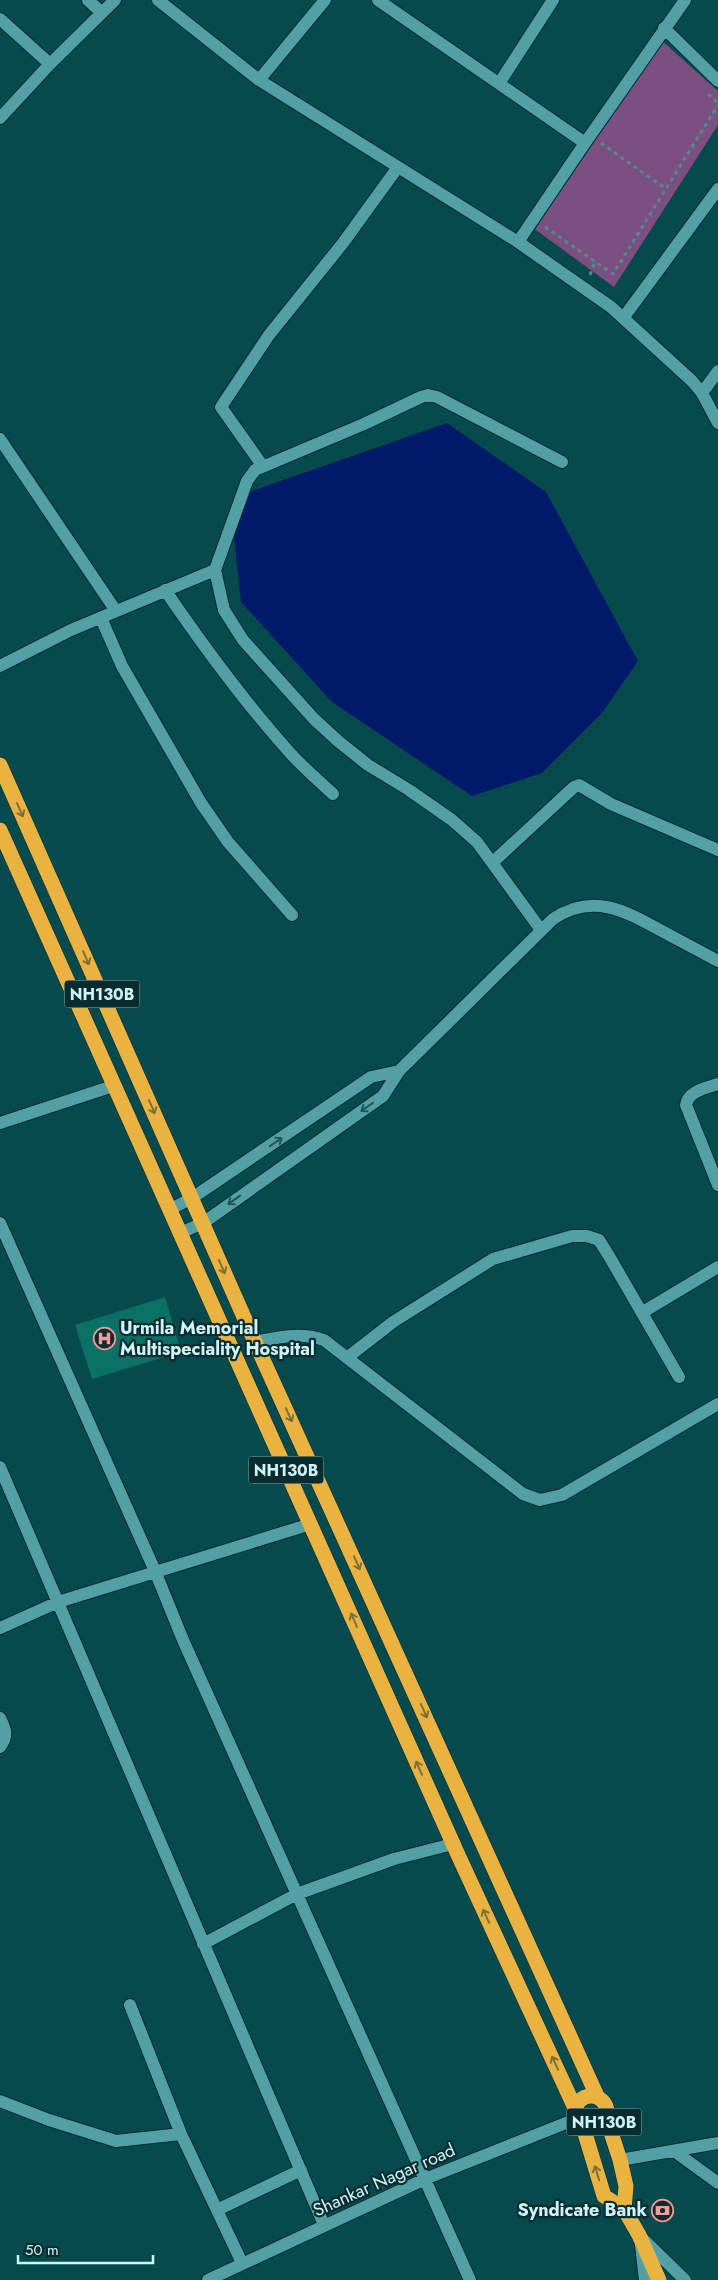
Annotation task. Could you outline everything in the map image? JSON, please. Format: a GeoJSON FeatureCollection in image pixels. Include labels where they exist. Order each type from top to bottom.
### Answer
{"type":"FeatureCollection","features":[{"type":"Feature","properties":{"kind":"highway","name":"NH130B"},"geometry":{"type":"LineString","coordinates":[[0,765],[256,1342],[598,2098],[606,2106],[606,2117],[626,2186],[624,2209]]}},
{"type":"Feature","properties":{"kind":"highway","name":"NH130B"},"geometry":{"type":"LineString","coordinates":[[0,830],[453,1844],[578,2118],[604,2196],[624,2209],[640,2235],[659,2280]]}},
{"type":"Feature","properties":{"kind":"highway","name":"NH130B"},"geometry":{"type":"LineString","coordinates":[[578,2118],[578,2103],[587,2096],[598,2098]]}},
{"type":"Feature","properties":{"kind":"highway","name":"NH130B"},"geometry":{"type":"LineString","coordinates":[[578,2118],[594,2128],[604,2122],[606,2117]]}},
{"type":"Feature","properties":{"kind":"street"},"geometry":{"type":"LineString","coordinates":[[88,0],[102,13]]}},
{"type":"Feature","properties":{"kind":"street"},"geometry":{"type":"LineString","coordinates":[[0,118],[50,64],[114,0]]}},
{"type":"Feature","properties":{"kind":"street"},"geometry":{"type":"LineString","coordinates":[[158,0],[259,80],[518,242],[624,317],[692,381],[702,393],[718,423]]}},
{"type":"Feature","properties":{"kind":"street"},"geometry":{"type":"LineString","coordinates":[[259,80],[326,0]]}},
{"type":"Feature","properties":{"kind":"street"},"geometry":{"type":"LineString","coordinates":[[378,0],[500,82],[589,146]]}},
{"type":"Feature","properties":{"kind":"street"},"geometry":{"type":"LineString","coordinates":[[500,82],[553,0]]}},
{"type":"Feature","properties":{"kind":"street"},"geometry":{"type":"LineString","coordinates":[[518,242],[589,146],[664,28],[685,0]]}},
{"type":"Feature","properties":{"kind":"street"},"geometry":{"type":"LineString","coordinates":[[0,19],[50,64]]}},
{"type":"Feature","properties":{"kind":"street"},"geometry":{"type":"LineString","coordinates":[[664,28],[718,81]]}},
{"type":"Feature","properties":{"kind":"street"},"geometry":{"type":"LineString","coordinates":[[262,465],[221,407],[269,336],[343,243],[398,167]]}},
{"type":"Feature","properties":{"kind":"street"},"geometry":{"type":"LineString","coordinates":[[624,317],[718,189]]}},
{"type":"Feature","properties":{"kind":"street"},"geometry":{"type":"LineString","coordinates":[[702,393],[718,370]]}},
{"type":"Feature","properties":{"kind":"street"},"geometry":{"type":"LineString","coordinates":[[542,930],[477,842],[452,820],[409,790],[368,765],[314,719],[243,640],[224,610],[215,570],[247,481],[255,470],[262,465],[301,452],[428,395],[437,397],[562,462]]}},
{"type":"Feature","properties":{"kind":"street"},"geometry":{"type":"LineString","coordinates":[[0,439],[116,611]]}},
{"type":"Feature","properties":{"kind":"street"},"geometry":{"type":"LineString","coordinates":[[0,666],[72,630],[215,570]]}},
{"type":"Feature","properties":{"kind":"street"},"geometry":{"type":"LineString","coordinates":[[165,590],[202,644],[264,722],[292,755],[333,794]]}},
{"type":"Feature","properties":{"kind":"street"},"geometry":{"type":"LineString","coordinates":[[101,618],[122,666],[201,803],[228,842],[292,915]]}},
{"type":"Feature","properties":{"kind":"street"},"geometry":{"type":"LineString","coordinates":[[493,862],[574,787],[579,785],[611,804],[718,850]]}},
{"type":"Feature","properties":{"kind":"street"},"geometry":{"type":"LineString","coordinates":[[180,1233],[203,1223],[383,1096],[399,1071],[542,930],[567,910],[592,906],[610,907],[627,912],[718,961]]}},
{"type":"Feature","properties":{"kind":"street"},"geometry":{"type":"LineString","coordinates":[[169,1210],[192,1198],[371,1077],[399,1071]]}},
{"type":"Feature","properties":{"kind":"street"},"geometry":{"type":"LineString","coordinates":[[718,1084],[688,1097],[686,1104],[718,1185]]}},
{"type":"Feature","properties":{"kind":"street"},"geometry":{"type":"LineString","coordinates":[[0,1123],[113,1086]]}},
{"type":"Feature","properties":{"kind":"street"},"geometry":{"type":"LineString","coordinates":[[0,1223],[155,1571],[183,1640],[470,2280]]}},
{"type":"Feature","properties":{"kind":"street"},"geometry":{"type":"LineString","coordinates":[[348,1357],[393,1322],[493,1259],[572,1236],[586,1236],[599,1240],[643,1312],[679,1377]]}},
{"type":"Feature","properties":{"kind":"street"},"geometry":{"type":"LineString","coordinates":[[643,1312],[718,1267]]}},
{"type":"Feature","properties":{"kind":"street"},"geometry":{"type":"LineString","coordinates":[[256,1342],[288,1335],[310,1335],[324,1340],[523,1494],[540,1500],[562,1495],[570,1491],[718,1404]]}},
{"type":"Feature","properties":{"kind":"street"},"geometry":{"type":"LineString","coordinates":[[0,1468],[324,2225]]}},
{"type":"Feature","properties":{"kind":"street"},"geometry":{"type":"LineString","coordinates":[[0,1628],[58,1602],[311,1524]]}},
{"type":"Feature","properties":{"kind":"street"},"geometry":{"type":"LineString","coordinates":[[0,1718],[6,1729],[6,1735],[0,1747]]}},
{"type":"Feature","properties":{"kind":"street"},"geometry":{"type":"LineString","coordinates":[[203,1944],[297,1894],[394,1859],[453,1844]]}},
{"type":"Feature","properties":{"kind":"street"},"geometry":{"type":"LineString","coordinates":[[130,2005],[181,2134],[242,2263]]}},
{"type":"Feature","properties":{"kind":"street"},"geometry":{"type":"LineString","coordinates":[[0,2101],[49,2120],[116,2141],[181,2134]]}},
{"type":"Feature","properties":{"kind":"street","name":"Shankar Nagar road"},"geometry":{"type":"LineString","coordinates":[[208,2280],[425,2179],[578,2118]]}},
{"type":"Feature","properties":{"kind":"street"},"geometry":{"type":"LineString","coordinates":[[620,2160],[718,2143]]}},
{"type":"Feature","properties":{"kind":"street"},"geometry":{"type":"LineString","coordinates":[[674,2151],[718,2183]]}},
{"type":"Feature","properties":{"kind":"street"},"geometry":{"type":"LineString","coordinates":[[217,2210],[301,2170]]}},
{"type":"Feature","properties":{"kind":"street"},"geometry":{"type":"LineString","coordinates":[[640,2235],[645,2280]]}},
{"type":"Feature","properties":{"kind":"street"},"geometry":{"type":"LineString","coordinates":[[640,2235],[685,2280]]}},
{"type":"Feature","properties":{"kind":"path"},"geometry":{"type":"LineString","coordinates":[[549,218],[544,226],[613,274],[718,104],[704,90]]}},
{"type":"Feature","properties":{"kind":"path"},"geometry":{"type":"LineString","coordinates":[[589,146],[599,142],[604,134]]}},
{"type":"Feature","properties":{"kind":"path"},"geometry":{"type":"LineString","coordinates":[[599,142],[666,189]]}},
{"type":"Feature","properties":{"kind":"shaded area"},"geometry":{"type":"Polygon","coordinates":[[[660,39],[718,91],[718,125],[614,287],[532,227],[660,39]]]}},
{"type":"Feature","properties":{"kind":"shaded area"},"geometry":{"type":"Polygon","coordinates":[[[447,423],[546,492],[638,661],[602,713],[542,773],[472,796],[332,702],[241,602],[233,528],[249,492],[447,423]]]}},
{"type":"Feature","properties":{"kind":"building"},"geometry":{"type":"Polygon","coordinates":[[[165,1297],[181,1352],[92,1379],[75,1325],[165,1297]]]}},
{"type":"Feature","properties":{"kind":"place","name":"Urmila Memorial Multispeciality Hospital"},"geometry":{"type":"Point","coordinates":[104,1338]}},
{"type":"Feature","properties":{"kind":"place","name":"Syndicate Bank"},"geometry":{"type":"Point","coordinates":[663,2210]}}]}
